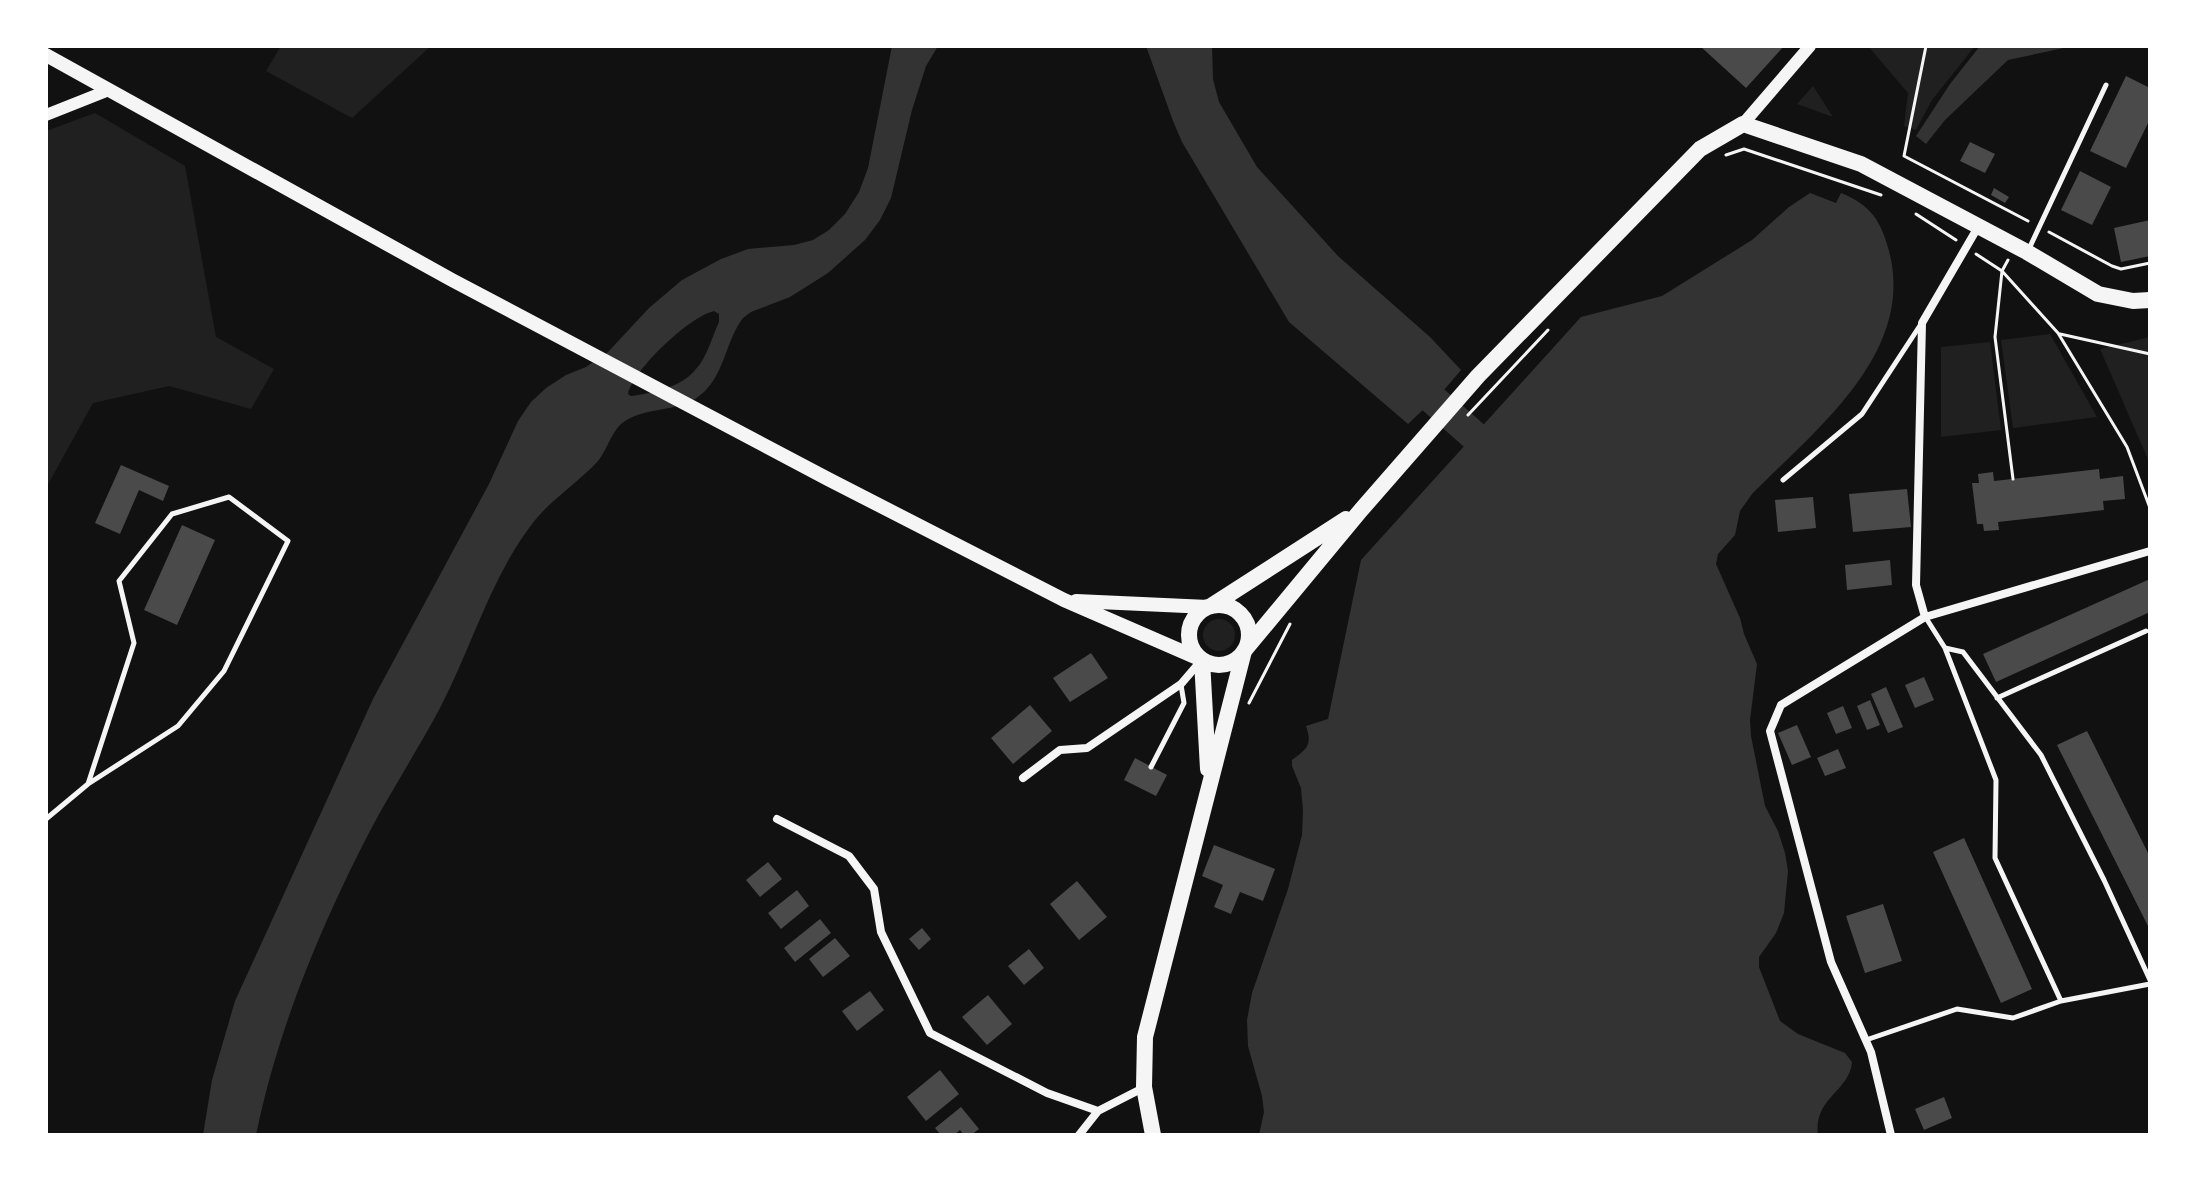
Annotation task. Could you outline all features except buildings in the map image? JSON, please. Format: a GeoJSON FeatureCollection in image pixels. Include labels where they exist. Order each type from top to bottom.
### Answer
{"type":"FeatureCollection","features":[{"type":"Feature","properties":{"kind":"main road"},"geometry":{"type":"LineString","coordinates":[[46,55],[452,280],[828,479],[1064,600],[1220,665],[1230,663],[1244,651],[1478,376],[1700,149],[1743,124],[1861,164],[2021,248],[2098,294],[2133,301],[2150,300]]}},
{"type":"Feature","properties":{"kind":"main road"},"geometry":{"type":"LineString","coordinates":[[1210,787],[1202,660],[1191,645],[1190,627],[1194,619],[1361,510]]}},
{"type":"Feature","properties":{"kind":"main road"},"geometry":{"type":"LineString","coordinates":[[1064,600],[1227,606],[1242,616],[1249,633],[1145,1037],[1144,1087],[1153,1135]]}},
{"type":"Feature","properties":{"kind":"street"},"geometry":{"type":"LineString","coordinates":[[1743,124],[1810,46]]}},
{"type":"Feature","properties":{"kind":"street"},"geometry":{"type":"LineString","coordinates":[[46,115],[109,90]]}},
{"type":"Feature","properties":{"kind":"street"},"geometry":{"type":"LineString","coordinates":[[1925,617],[1916,585],[1922,323],[1979,226]]}},
{"type":"Feature","properties":{"kind":"street"},"geometry":{"type":"LineString","coordinates":[[1891,1135],[1871,1052],[1831,962],[1770,731],[1781,705],[1925,617],[2150,551]]}},
{"type":"Feature","properties":{"kind":"street"},"geometry":{"type":"LineString","coordinates":[[1023,778],[1060,750],[1087,748],[1181,684],[1202,660]]}},
{"type":"Feature","properties":{"kind":"street"},"geometry":{"type":"LineString","coordinates":[[777,819],[849,856],[874,889],[881,932],[930,1033],[1047,1093],[1098,1111]]}},
{"type":"Feature","properties":{"kind":"street"},"geometry":{"type":"LineString","coordinates":[[1079,1135],[1098,1111],[1144,1087]]}},
{"type":"Feature","properties":{"kind":"lane"},"geometry":{"type":"LineString","coordinates":[[2021,248],[2039,227],[2106,85]]}},
{"type":"Feature","properties":{"kind":"lane"},"geometry":{"type":"LineString","coordinates":[[1783,480],[1862,414],[1922,323]]}},
{"type":"Feature","properties":{"kind":"lane"},"geometry":{"type":"LineString","coordinates":[[46,819],[88,784],[178,726],[224,671],[288,541],[229,497],[172,514],[119,581],[134,643],[88,784]]}},
{"type":"Feature","properties":{"kind":"lane"},"geometry":{"type":"LineString","coordinates":[[1925,617],[1945,648],[1996,780],[1995,858],[2061,1001]]}},
{"type":"Feature","properties":{"kind":"lane"},"geometry":{"type":"LineString","coordinates":[[1997,698],[2146,631]]}},
{"type":"Feature","properties":{"kind":"lane"},"geometry":{"type":"LineString","coordinates":[[1866,1040],[1957,1009],[2013,1018],[2061,1001],[2150,982],[2104,880],[2041,755],[1963,652],[1945,648]]}},
{"type":"Feature","properties":{"kind":"lane"},"geometry":{"type":"LineString","coordinates":[[1151,767],[1184,703],[1181,684]]}},
{"type":"Feature","properties":{"kind":"path"},"geometry":{"type":"LineString","coordinates":[[1926,46],[1904,156],[2121,269],[2150,263]]}},
{"type":"Feature","properties":{"kind":"path"},"geometry":{"type":"LineString","coordinates":[[1720,157],[1744,149],[1879,194]]}},
{"type":"Feature","properties":{"kind":"path"},"geometry":{"type":"LineString","coordinates":[[1906,207],[2002,271],[2058,333],[2127,447],[2150,508]]}},
{"type":"Feature","properties":{"kind":"path"},"geometry":{"type":"LineString","coordinates":[[2013,479],[1995,337],[2002,271],[2021,248]]}},
{"type":"Feature","properties":{"kind":"path"},"geometry":{"type":"LineString","coordinates":[[1459,425],[1557,321]]}},
{"type":"Feature","properties":{"kind":"path"},"geometry":{"type":"LineString","coordinates":[[2058,333],[2150,354]]}},
{"type":"Feature","properties":{"kind":"path"},"geometry":{"type":"LineString","coordinates":[[1249,703],[1294,616]]}},
{"type":"Feature","properties":{"kind":"shaded area"},"geometry":{"type":"Polygon","coordinates":[[[281,46],[431,46],[352,118],[266,71],[281,46]]]}},
{"type":"Feature","properties":{"kind":"shaded area"},"geometry":{"type":"Polygon","coordinates":[[[892,46],[938,46],[926,66],[912,110],[891,198],[865,240],[828,273],[790,297],[743,318],[717,375],[696,399],[625,421],[613,434],[598,461],[539,515],[517,545],[493,590],[440,708],[371,829],[318,940],[276,1056],[256,1135],[203,1135],[212,1080],[235,1001],[373,699],[489,484],[518,421],[531,402],[566,375],[586,367],[608,352],[649,308],[682,280],[721,259],[748,249],[794,245],[813,240],[829,230],[845,214],[859,192],[868,168],[892,46]],[[714,311],[703,315],[677,333],[640,371],[628,394],[658,391],[690,375],[706,353],[719,322],[719,314],[714,311]]]}},
{"type":"Feature","properties":{"kind":"shaded area"},"geometry":{"type":"Polygon","coordinates":[[[1146,46],[1212,46],[1213,79],[1219,102],[1257,167],[1338,256],[1430,337],[1461,370],[1408,424],[1289,322],[1182,142],[1146,46]]]}},
{"type":"Feature","properties":{"kind":"shaded area"},"geometry":{"type":"Polygon","coordinates":[[[1868,46],[1975,46],[1932,100],[1916,130],[1904,126],[1908,93],[1868,46]]]}},
{"type":"Feature","properties":{"kind":"shaded area"},"geometry":{"type":"Polygon","coordinates":[[[1980,46],[2073,46],[2008,60],[1945,120],[1926,144],[1916,136],[1950,84],[1980,46]]]}},
{"type":"Feature","properties":{"kind":"shaded area"},"geometry":{"type":"Polygon","coordinates":[[[1813,86],[1833,117],[1797,104],[1813,86]]]}},
{"type":"Feature","properties":{"kind":"shaded area"},"geometry":{"type":"Polygon","coordinates":[[[95,113],[185,166],[216,337],[274,369],[251,409],[169,386],[93,403],[46,488],[46,131],[95,113]]]}},
{"type":"Feature","properties":{"kind":"shaded area"},"geometry":{"type":"Polygon","coordinates":[[[1810,193],[1836,203],[1841,193],[1860,203],[1878,223],[1889,251],[1893,288],[1888,323],[1874,356],[1854,387],[1830,416],[1752,494],[1740,511],[1735,535],[1718,554],[1716,564],[1757,664],[1751,736],[1765,806],[1778,831],[1788,871],[1784,913],[1776,933],[1759,957],[1759,967],[1780,1021],[1798,1034],[1845,1053],[1852,1062],[1850,1072],[1821,1112],[1818,1135],[1259,1135],[1264,1112],[1248,1046],[1247,1020],[1252,993],[1288,889],[1302,835],[1301,788],[1292,760],[1307,746],[1306,726],[1328,719],[1361,560],[1581,317],[1662,296],[1752,240],[1810,193]]]}},
{"type":"Feature","properties":{"kind":"shaded area"},"geometry":{"type":"Polygon","coordinates":[[[2050,334],[2097,417],[2013,428],[2001,340],[2050,334]]]}},
{"type":"Feature","properties":{"kind":"shaded area"},"geometry":{"type":"Polygon","coordinates":[[[2150,337],[2150,464],[2100,349],[2150,337]]]}},
{"type":"Feature","properties":{"kind":"shaded area"},"geometry":{"type":"Polygon","coordinates":[[[1990,342],[2001,430],[1941,437],[1941,347],[1990,342]]]}},
{"type":"Feature","properties":{"kind":"shaded area"},"geometry":{"type":"Polygon","coordinates":[[[1219,619],[1230,624],[1235,635],[1230,646],[1219,651],[1208,646],[1203,635],[1208,624],[1219,619]]]}},
{"type":"Feature","properties":{"kind":"waterway"},"geometry":{"type":"LineString","coordinates":[[1403,373],[1505,463]]}}]}
